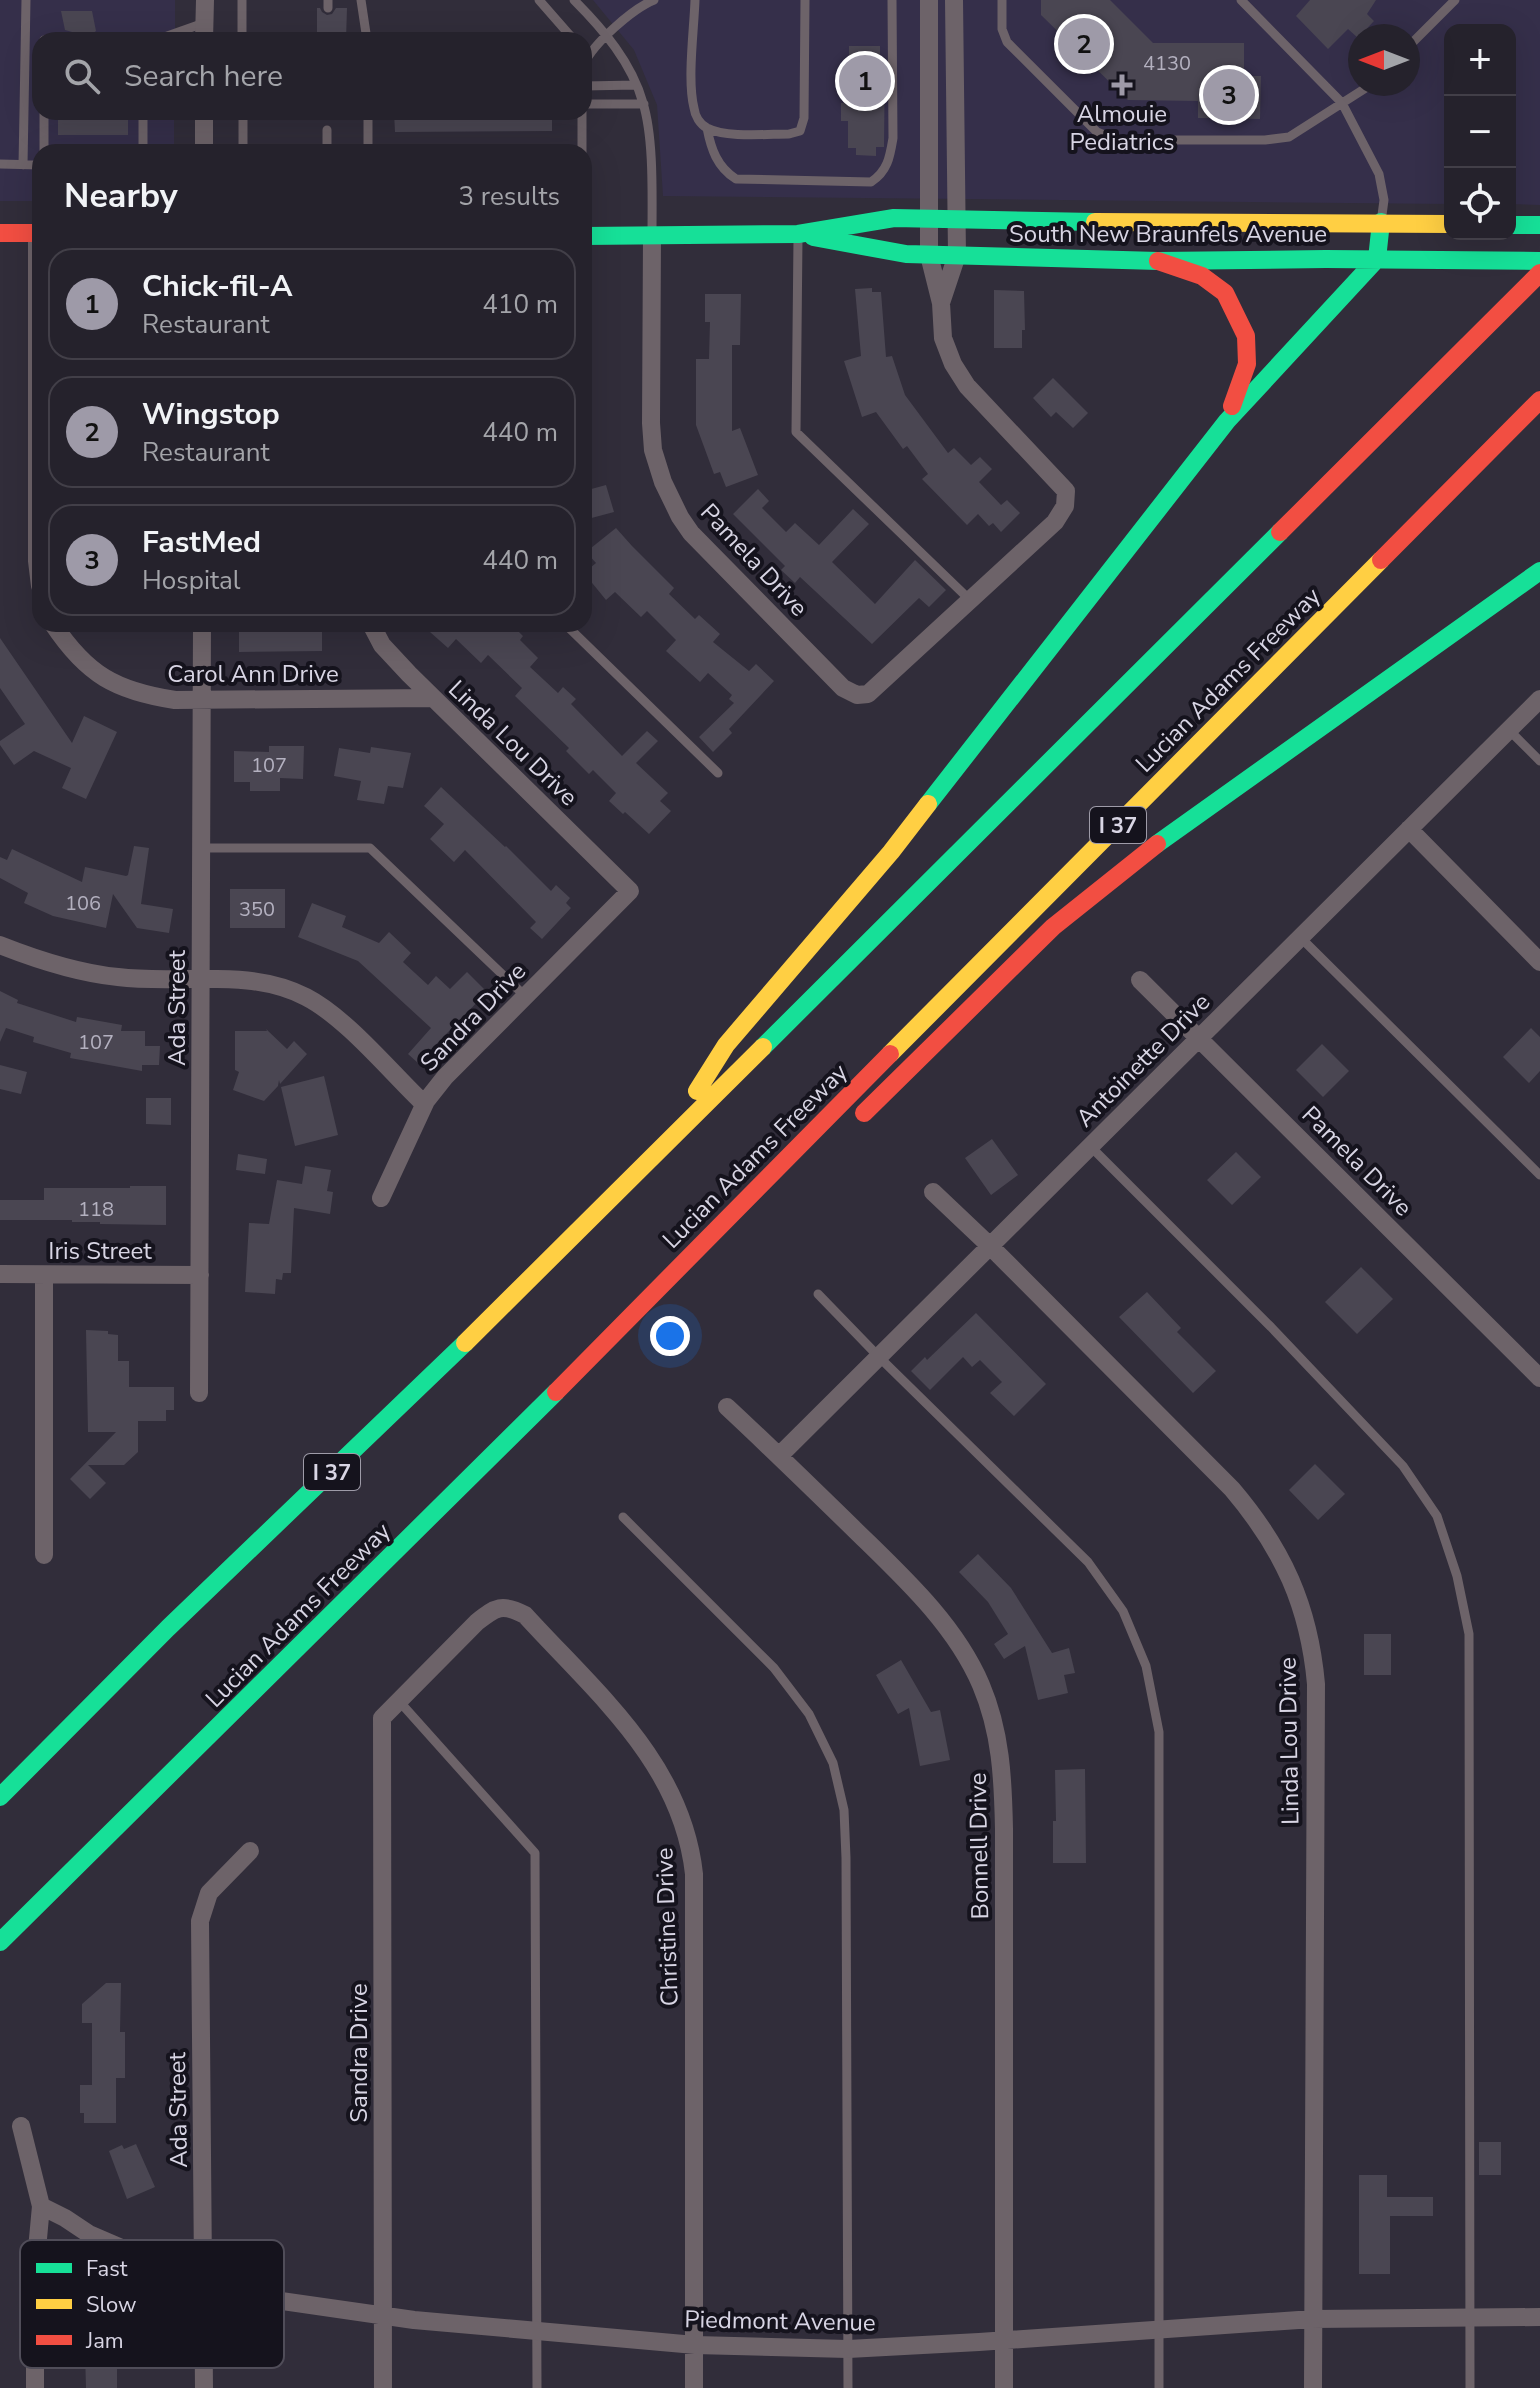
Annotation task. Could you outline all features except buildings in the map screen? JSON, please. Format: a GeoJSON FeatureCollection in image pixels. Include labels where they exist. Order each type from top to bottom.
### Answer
{"type":"FeatureCollection","features":[{"type":"Feature","properties":{"kind":"main road","name":"South New Braunfels Avenue"},"geometry":{"type":"LineString","coordinates":[[592,236],[798,234],[894,218],[1444,224]]}},
{"type":"Feature","properties":{"kind":"main road"},"geometry":{"type":"LineString","coordinates":[[662,1146],[726,1045],[891,852],[1227,421],[1377,259],[1381,222]]}},
{"type":"Feature","properties":{"kind":"main road"},"geometry":{"type":"LineString","coordinates":[[1516,225],[1540,225]]}},
{"type":"Feature","properties":{"kind":"main road"},"geometry":{"type":"LineString","coordinates":[[0,233],[32,232]]}},
{"type":"Feature","properties":{"kind":"main road","name":"South New Braunfels Avenue"},"geometry":{"type":"LineString","coordinates":[[798,234],[897,254],[1158,261],[1540,261]]}},
{"type":"Feature","properties":{"kind":"main road"},"geometry":{"type":"LineString","coordinates":[[1415,397],[1540,253]]}},
{"type":"Feature","properties":{"kind":"main road"},"geometry":{"type":"LineString","coordinates":[[1158,261],[1202,276],[1225,293],[1246,336],[1247,364],[1227,421]]}},
{"type":"Feature","properties":{"kind":"main road","name":"I 37"},"geometry":{"type":"LineString","coordinates":[[0,1797],[168,1628],[472,1337],[1540,273]]}},
{"type":"Feature","properties":{"kind":"main road","name":"Lucian Adams Freeway"},"geometry":{"type":"LineString","coordinates":[[0,1942],[642,1307],[696,1249],[1540,400]]}},
{"type":"Feature","properties":{"kind":"main road"},"geometry":{"type":"LineString","coordinates":[[852,1125],[1053,927],[1226,794],[1540,571]]}},
{"type":"Feature","properties":{"kind":"main road"},"geometry":{"type":"LineString","coordinates":[[696,1249],[806,1165]]}},
{"type":"Feature","properties":{"kind":"main road"},"geometry":{"type":"LineString","coordinates":[[0,1963],[73,1872]]}},
{"type":"Feature","properties":{"kind":"street"},"geometry":{"type":"LineString","coordinates":[[204,31],[205,0]]}},
{"type":"Feature","properties":{"kind":"street"},"geometry":{"type":"LineString","coordinates":[[929,0],[929,255],[941,303]]}},
{"type":"Feature","properties":{"kind":"street"},"geometry":{"type":"LineString","coordinates":[[941,303],[957,255],[954,0]]}},
{"type":"Feature","properties":{"kind":"street"},"geometry":{"type":"LineString","coordinates":[[204,120],[204,144]]}},
{"type":"Feature","properties":{"kind":"street","name":"Pamela Drive"},"geometry":{"type":"LineString","coordinates":[[652,237],[651,423],[653,450],[671,500],[697,540],[843,688],[857,695],[868,694],[1055,522],[1065,506],[1066,491],[967,386],[953,364],[943,338],[941,303]]}},
{"type":"Feature","properties":{"kind":"street","name":"Carol Ann Drive"},"geometry":{"type":"LineString","coordinates":[[59,632],[91,669],[116,685],[145,696],[175,700],[433,698]]}},
{"type":"Feature","properties":{"kind":"street","name":"Ada Street"},"geometry":{"type":"LineString","coordinates":[[199,1393],[202,632]]}},
{"type":"Feature","properties":{"kind":"street","name":"Linda Lou Drive"},"geometry":{"type":"LineString","coordinates":[[375,632],[382,645],[433,698],[630,891]]}},
{"type":"Feature","properties":{"kind":"street","name":"Antoinette Drive"},"geometry":{"type":"LineString","coordinates":[[779,1456],[1540,699]]}},
{"type":"Feature","properties":{"kind":"street"},"geometry":{"type":"LineString","coordinates":[[1409,829],[1540,962]]}},
{"type":"Feature","properties":{"kind":"street","name":"Sandra Drive"},"geometry":{"type":"LineString","coordinates":[[381,1198],[426,1101],[445,1077],[630,891]]}},
{"type":"Feature","properties":{"kind":"street"},"geometry":{"type":"LineString","coordinates":[[0,945],[75,970],[120,978],[261,982],[293,991],[334,1015],[420,1100],[426,1101]]}},
{"type":"Feature","properties":{"kind":"street","name":"Pamela Drive"},"geometry":{"type":"LineString","coordinates":[[1140,980],[1540,1378]]}},
{"type":"Feature","properties":{"kind":"street","name":"Linda Lou Drive"},"geometry":{"type":"LineString","coordinates":[[933,1192],[1232,1489],[1255,1516],[1276,1549],[1300,1600],[1309,1628],[1316,1684],[1313,2388]]}},
{"type":"Feature","properties":{"kind":"street","name":"Iris Street"},"geometry":{"type":"LineString","coordinates":[[0,1274],[200,1275]]}},
{"type":"Feature","properties":{"kind":"street"},"geometry":{"type":"LineString","coordinates":[[44,1275],[44,1555]]}},
{"type":"Feature","properties":{"kind":"street","name":"Bonnell Drive"},"geometry":{"type":"LineString","coordinates":[[727,1407],[903,1577],[968,1656],[993,1716],[1000,1748],[1003,1791],[1004,2388]]}},
{"type":"Feature","properties":{"kind":"street","name":"Christine Drive"},"geometry":{"type":"LineString","coordinates":[[382,1718],[477,1622],[492,1610],[503,1607],[514,1609],[525,1615],[638,1737],[659,1770],[682,1820],[694,1874],[694,2388]]}},
{"type":"Feature","properties":{"kind":"street","name":"Sandra Drive"},"geometry":{"type":"LineString","coordinates":[[382,1718],[383,2388]]}},
{"type":"Feature","properties":{"kind":"street","name":"Ada Street"},"geometry":{"type":"LineString","coordinates":[[203,2240],[200,1921],[209,1893],[250,1851]]}},
{"type":"Feature","properties":{"kind":"street"},"geometry":{"type":"LineString","coordinates":[[21,2126],[41,2206],[38,2240]]}},
{"type":"Feature","properties":{"kind":"street","name":"Piedmont Avenue"},"geometry":{"type":"LineString","coordinates":[[41,2206],[103,2240]]}},
{"type":"Feature","properties":{"kind":"street","name":"Piedmont Avenue"},"geometry":{"type":"LineString","coordinates":[[284,2303],[537,2332],[695,2345],[848,2349],[1313,2319],[1540,2317]]}},
{"type":"Feature","properties":{"kind":"street","name":"Ada Street"},"geometry":{"type":"LineString","coordinates":[[204,2368],[204,2388]]}},
{"type":"Feature","properties":{"kind":"lane"},"geometry":{"type":"LineString","coordinates":[[23,165],[26,0]]}},
{"type":"Feature","properties":{"kind":"lane"},"geometry":{"type":"LineString","coordinates":[[242,0],[242,32]]}},
{"type":"Feature","properties":{"kind":"lane"},"geometry":{"type":"LineString","coordinates":[[361,0],[366,32]]}},
{"type":"Feature","properties":{"kind":"lane"},"geometry":{"type":"LineString","coordinates":[[539,0],[567,32]]}},
{"type":"Feature","properties":{"kind":"lane"},"geometry":{"type":"LineString","coordinates":[[574,0],[627,64],[644,104],[651,156],[652,237]]}},
{"type":"Feature","properties":{"kind":"lane"},"geometry":{"type":"LineString","coordinates":[[592,51],[646,3],[654,0]]}},
{"type":"Feature","properties":{"kind":"lane"},"geometry":{"type":"LineString","coordinates":[[695,0],[692,87],[698,120],[707,128],[722,133],[789,134],[800,131],[804,118],[805,0]]}},
{"type":"Feature","properties":{"kind":"lane"},"geometry":{"type":"LineString","coordinates":[[707,128],[711,150],[725,172],[736,179],[871,182],[881,175],[889,160],[893,138],[892,0]]}},
{"type":"Feature","properties":{"kind":"lane"},"geometry":{"type":"LineString","coordinates":[[1002,0],[1002,29],[1007,42],[1097,132],[1116,140],[1265,140],[1289,137],[1353,96]]}},
{"type":"Feature","properties":{"kind":"lane"},"geometry":{"type":"LineString","coordinates":[[1241,0],[1342,103],[1379,174],[1384,200],[1381,222]]}},
{"type":"Feature","properties":{"kind":"lane"},"geometry":{"type":"LineString","coordinates":[[1420,35],[1455,0]]}},
{"type":"Feature","properties":{"kind":"lane"},"geometry":{"type":"LineString","coordinates":[[592,86],[636,85]]}},
{"type":"Feature","properties":{"kind":"lane"},"geometry":{"type":"LineString","coordinates":[[592,104],[644,104]]}},
{"type":"Feature","properties":{"kind":"lane"},"geometry":{"type":"LineString","coordinates":[[44,120],[44,144]]}},
{"type":"Feature","properties":{"kind":"lane"},"geometry":{"type":"LineString","coordinates":[[143,120],[143,144]]}},
{"type":"Feature","properties":{"kind":"lane"},"geometry":{"type":"LineString","coordinates":[[243,120],[243,144]]}},
{"type":"Feature","properties":{"kind":"lane"},"geometry":{"type":"LineString","coordinates":[[368,120],[368,144]]}},
{"type":"Feature","properties":{"kind":"lane"},"geometry":{"type":"LineString","coordinates":[[582,120],[582,144]]}},
{"type":"Feature","properties":{"kind":"lane"},"geometry":{"type":"LineString","coordinates":[[327,130],[327,144]]}},
{"type":"Feature","properties":{"kind":"lane"},"geometry":{"type":"LineString","coordinates":[[0,164],[32,165]]}},
{"type":"Feature","properties":{"kind":"lane"},"geometry":{"type":"LineString","coordinates":[[798,234],[796,432],[970,600]]}},
{"type":"Feature","properties":{"kind":"lane"},"geometry":{"type":"LineString","coordinates":[[573,632],[718,773]]}},
{"type":"Feature","properties":{"kind":"lane"},"geometry":{"type":"LineString","coordinates":[[1509,730],[1540,761]]}},
{"type":"Feature","properties":{"kind":"lane"},"geometry":{"type":"LineString","coordinates":[[201,848],[370,848],[526,997]]}},
{"type":"Feature","properties":{"kind":"lane"},"geometry":{"type":"LineString","coordinates":[[1300,937],[1540,1175]]}},
{"type":"Feature","properties":{"kind":"lane"},"geometry":{"type":"LineString","coordinates":[[1090,1146],[1271,1327],[1403,1466],[1437,1516],[1457,1576],[1469,1634],[1470,2388]]}},
{"type":"Feature","properties":{"kind":"lane"},"geometry":{"type":"LineString","coordinates":[[818,1294],[1088,1562],[1123,1611],[1146,1666],[1159,1732],[1159,2388]]}},
{"type":"Feature","properties":{"kind":"lane"},"geometry":{"type":"LineString","coordinates":[[623,1517],[774,1668],[809,1714],[833,1763],[844,1810],[846,1858],[848,2388]]}},
{"type":"Feature","properties":{"kind":"lane"},"geometry":{"type":"LineString","coordinates":[[399,1701],[535,1853],[537,2388]]}},
{"type":"Feature","properties":{"kind":"shaded area"},"geometry":{"type":"Polygon","coordinates":[[[0,0],[175,0],[175,32],[32,32],[32,120],[174,120],[174,144],[32,144],[32,201],[0,201],[0,0]]]}},
{"type":"Feature","properties":{"kind":"shaded area"},"geometry":{"type":"Polygon","coordinates":[[[593,0],[1540,0],[1540,205],[1516,204],[1516,24],[1444,24],[1444,204],[663,196],[657,105],[634,50],[593,0]]]}},
{"type":"Feature","properties":{"kind":"traffic: fast"},"geometry":{"type":"LineString","coordinates":[[592,236],[798,234],[894,218],[1095,222]]}},
{"type":"Feature","properties":{"kind":"traffic: fast"},"geometry":{"type":"LineString","coordinates":[[928,804],[1227,421],[1377,259],[1381,222]]}},
{"type":"Feature","properties":{"kind":"traffic: fast"},"geometry":{"type":"LineString","coordinates":[[1516,225],[1540,225]]}},
{"type":"Feature","properties":{"kind":"traffic: fast"},"geometry":{"type":"LineString","coordinates":[[813,237],[906,254],[1158,261],[1540,261]]}},
{"type":"Feature","properties":{"kind":"traffic: fast"},"geometry":{"type":"LineString","coordinates":[[763,1047],[1280,532]]}},
{"type":"Feature","properties":{"kind":"traffic: fast"},"geometry":{"type":"LineString","coordinates":[[1157,844],[1540,571]]}},
{"type":"Feature","properties":{"kind":"traffic: fast"},"geometry":{"type":"LineString","coordinates":[[0,1797],[168,1628],[465,1343]]}},
{"type":"Feature","properties":{"kind":"traffic: fast"},"geometry":{"type":"LineString","coordinates":[[0,1942],[556,1392]]}},
{"type":"Feature","properties":{"kind":"traffic: slow"},"geometry":{"type":"LineString","coordinates":[[1095,222],[1444,224]]}},
{"type":"Feature","properties":{"kind":"traffic: slow"},"geometry":{"type":"LineString","coordinates":[[890,1054],[1381,560]]}},
{"type":"Feature","properties":{"kind":"traffic: slow"},"geometry":{"type":"LineString","coordinates":[[697,1091],[726,1045],[891,852],[928,804]]}},
{"type":"Feature","properties":{"kind":"traffic: slow"},"geometry":{"type":"LineString","coordinates":[[465,1343],[763,1047]]}},
{"type":"Feature","properties":{"kind":"traffic: jam"},"geometry":{"type":"LineString","coordinates":[[0,233],[32,233]]}},
{"type":"Feature","properties":{"kind":"traffic: jam"},"geometry":{"type":"LineString","coordinates":[[1158,261],[1202,276],[1225,293],[1246,336],[1247,364],[1232,406]]}},
{"type":"Feature","properties":{"kind":"traffic: jam"},"geometry":{"type":"LineString","coordinates":[[1280,532],[1540,273]]}},
{"type":"Feature","properties":{"kind":"traffic: jam"},"geometry":{"type":"LineString","coordinates":[[1381,560],[1540,400]]}},
{"type":"Feature","properties":{"kind":"traffic: jam"},"geometry":{"type":"LineString","coordinates":[[864,1113],[1053,927],[1157,844]]}},
{"type":"Feature","properties":{"kind":"traffic: jam"},"geometry":{"type":"LineString","coordinates":[[556,1392],[890,1054]]}},
{"type":"Feature","properties":{"kind":"place","name":"Wingstop"},"geometry":{"type":"Point","coordinates":[1084,44]}},
{"type":"Feature","properties":{"kind":"place","name":"Chick-fil-A"},"geometry":{"type":"Point","coordinates":[865,81]}},
{"type":"Feature","properties":{"kind":"place","name":"Almouie Pediatrics"},"geometry":{"type":"Point","coordinates":[1122,85]}},
{"type":"Feature","properties":{"kind":"place","name":"FastMed"},"geometry":{"type":"Point","coordinates":[1229,95]}}]}
